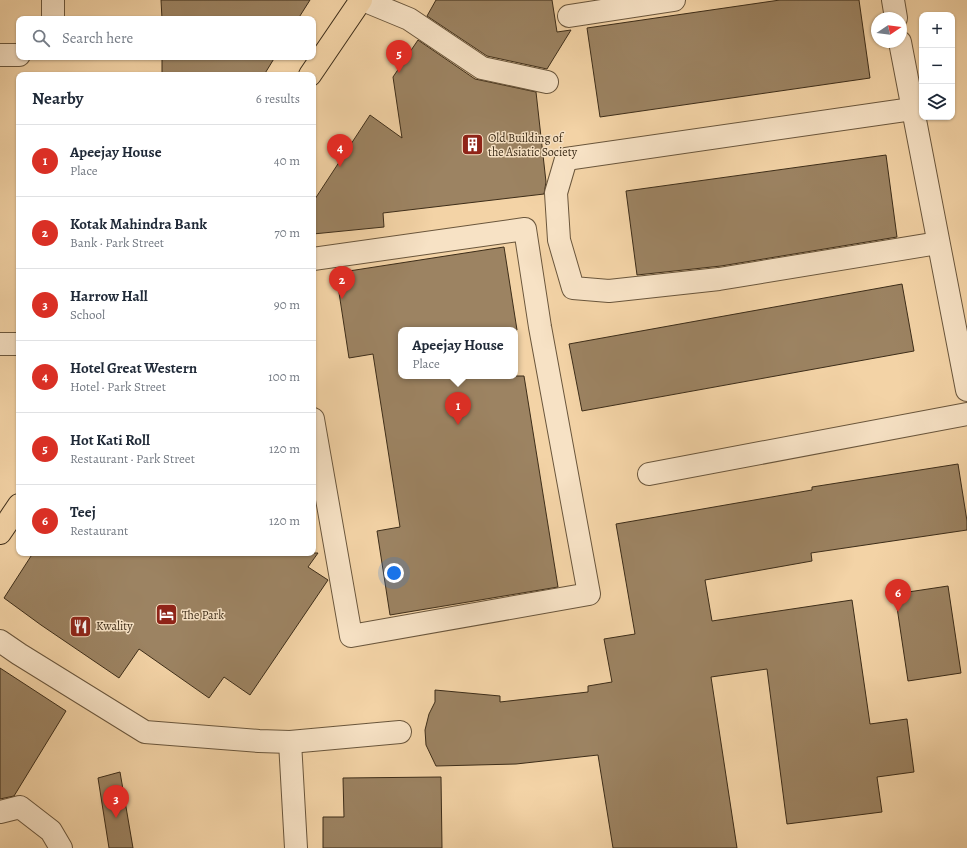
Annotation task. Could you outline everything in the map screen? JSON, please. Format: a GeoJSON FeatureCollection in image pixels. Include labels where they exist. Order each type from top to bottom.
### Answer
{"type":"FeatureCollection","features":[{"type":"Feature","properties":{"kind":"main road"},"geometry":{"type":"LineString","coordinates":[[312,72],[362,0]]}},
{"type":"Feature","properties":{"kind":"main road"},"geometry":{"type":"LineString","coordinates":[[0,533],[16,509]]}},
{"type":"Feature","properties":{"kind":"street"},"geometry":{"type":"LineString","coordinates":[[53,0],[53,16]]}},
{"type":"Feature","properties":{"kind":"street"},"geometry":{"type":"LineString","coordinates":[[362,0],[409,19],[482,68],[547,82]]}},
{"type":"Feature","properties":{"kind":"street"},"geometry":{"type":"LineString","coordinates":[[569,16],[674,0]]}},
{"type":"Feature","properties":{"kind":"street"},"geometry":{"type":"LineString","coordinates":[[893,0],[895,12]]}},
{"type":"Feature","properties":{"kind":"street"},"geometry":{"type":"LineString","coordinates":[[901,48],[966,385]]}},
{"type":"Feature","properties":{"kind":"street"},"geometry":{"type":"LineString","coordinates":[[0,55],[16,55]]}},
{"type":"Feature","properties":{"kind":"street"},"geometry":{"type":"LineString","coordinates":[[912,109],[566,159],[556,193],[559,240],[573,288],[609,291],[719,279],[938,242]]}},
{"type":"Feature","properties":{"kind":"street"},"geometry":{"type":"LineString","coordinates":[[316,259],[525,229],[540,327],[589,594],[351,636],[316,436]]}},
{"type":"Feature","properties":{"kind":"street"},"geometry":{"type":"LineString","coordinates":[[0,344],[16,344]]}},
{"type":"Feature","properties":{"kind":"street"},"geometry":{"type":"LineString","coordinates":[[649,474],[967,414]]}},
{"type":"Feature","properties":{"kind":"street"},"geometry":{"type":"LineString","coordinates":[[0,640],[19,654],[145,732],[290,742],[400,732]]}},
{"type":"Feature","properties":{"kind":"street"},"geometry":{"type":"LineString","coordinates":[[290,742],[296,848]]}},
{"type":"Feature","properties":{"kind":"street"},"geometry":{"type":"LineString","coordinates":[[0,812],[20,807],[51,831],[61,848]]}},
{"type":"Feature","properties":{"kind":"building"},"geometry":{"type":"Polygon","coordinates":[[[161,0],[310,0],[300,16],[162,16],[161,0]]]}},
{"type":"Feature","properties":{"kind":"building"},"geometry":{"type":"Polygon","coordinates":[[[436,0],[552,0],[557,32],[571,30],[547,69],[487,56],[427,16],[436,0]]]}},
{"type":"Feature","properties":{"kind":"building"},"geometry":{"type":"Polygon","coordinates":[[[780,0],[859,0],[870,78],[600,117],[587,28],[780,0]]]}},
{"type":"Feature","properties":{"kind":"building","name":"Old Building of the Asiatic Society"},"geometry":{"type":"Polygon","coordinates":[[[418,40],[475,79],[536,92],[546,182],[544,194],[383,213],[384,227],[316,234],[316,197],[370,115],[402,138],[393,77],[418,40]]]}},
{"type":"Feature","properties":{"kind":"building"},"geometry":{"type":"Polygon","coordinates":[[[162,60],[273,60],[266,72],[162,72],[162,60]]]}},
{"type":"Feature","properties":{"kind":"building"},"geometry":{"type":"Polygon","coordinates":[[[886,155],[897,237],[721,266],[637,275],[626,191],[886,155]]]}},
{"type":"Feature","properties":{"kind":"building"},"geometry":{"type":"Polygon","coordinates":[[[504,247],[517,327],[398,327],[398,379],[518,379],[518,376],[524,376],[558,587],[390,615],[377,531],[400,527],[373,354],[349,358],[336,273],[504,247]]]}},
{"type":"Feature","properties":{"kind":"building"},"geometry":{"type":"Polygon","coordinates":[[[902,284],[914,351],[582,411],[569,344],[902,284]]]}},
{"type":"Feature","properties":{"kind":"building"},"geometry":{"type":"Polygon","coordinates":[[[958,464],[967,521],[967,530],[811,553],[812,561],[705,580],[712,621],[852,600],[870,724],[907,719],[914,772],[877,777],[882,812],[787,824],[767,669],[711,677],[737,848],[613,848],[598,755],[516,764],[436,766],[426,745],[425,730],[429,714],[435,702],[435,690],[500,696],[500,702],[588,692],[588,686],[612,682],[604,639],[635,634],[616,524],[812,490],[812,487],[958,464]]]}},
{"type":"Feature","properties":{"kind":"building","name":"The Park"},"geometry":{"type":"Polygon","coordinates":[[[31,556],[316,556],[308,567],[328,580],[250,695],[224,677],[209,698],[139,649],[119,678],[4,598],[31,556]]]}},
{"type":"Feature","properties":{"kind":"building"},"geometry":{"type":"Polygon","coordinates":[[[948,586],[961,673],[908,681],[895,594],[948,586]]]}},
{"type":"Feature","properties":{"kind":"building"},"geometry":{"type":"Polygon","coordinates":[[[0,668],[66,711],[14,796],[0,799],[0,668]]]}},
{"type":"Feature","properties":{"kind":"building"},"geometry":{"type":"Polygon","coordinates":[[[120,772],[133,848],[109,848],[98,778],[120,772]]]}},
{"type":"Feature","properties":{"kind":"building"},"geometry":{"type":"Polygon","coordinates":[[[441,777],[442,848],[323,848],[323,817],[344,817],[343,778],[441,777]]]}},
{"type":"Feature","properties":{"kind":"place","name":"Hot Kati Roll"},"geometry":{"type":"Point","coordinates":[399,73]}},
{"type":"Feature","properties":{"kind":"place","name":"Old Building of the Asiatic Society"},"geometry":{"type":"Point","coordinates":[473,145]}},
{"type":"Feature","properties":{"kind":"place","name":"Hotel Great Western"},"geometry":{"type":"Point","coordinates":[340,167]}},
{"type":"Feature","properties":{"kind":"place","name":"Kotak Mahindra Bank"},"geometry":{"type":"Point","coordinates":[342,299]}},
{"type":"Feature","properties":{"kind":"place","name":"Apeejay House"},"geometry":{"type":"Point","coordinates":[458,425]}},
{"type":"Feature","properties":{"kind":"place","name":"Teej"},"geometry":{"type":"Point","coordinates":[898,612]}},
{"type":"Feature","properties":{"kind":"place","name":"The Park"},"geometry":{"type":"Point","coordinates":[166,615]}},
{"type":"Feature","properties":{"kind":"place","name":"Kwality"},"geometry":{"type":"Point","coordinates":[80,626]}},
{"type":"Feature","properties":{"kind":"place","name":"Harrow Hall"},"geometry":{"type":"Point","coordinates":[116,818]}}]}
